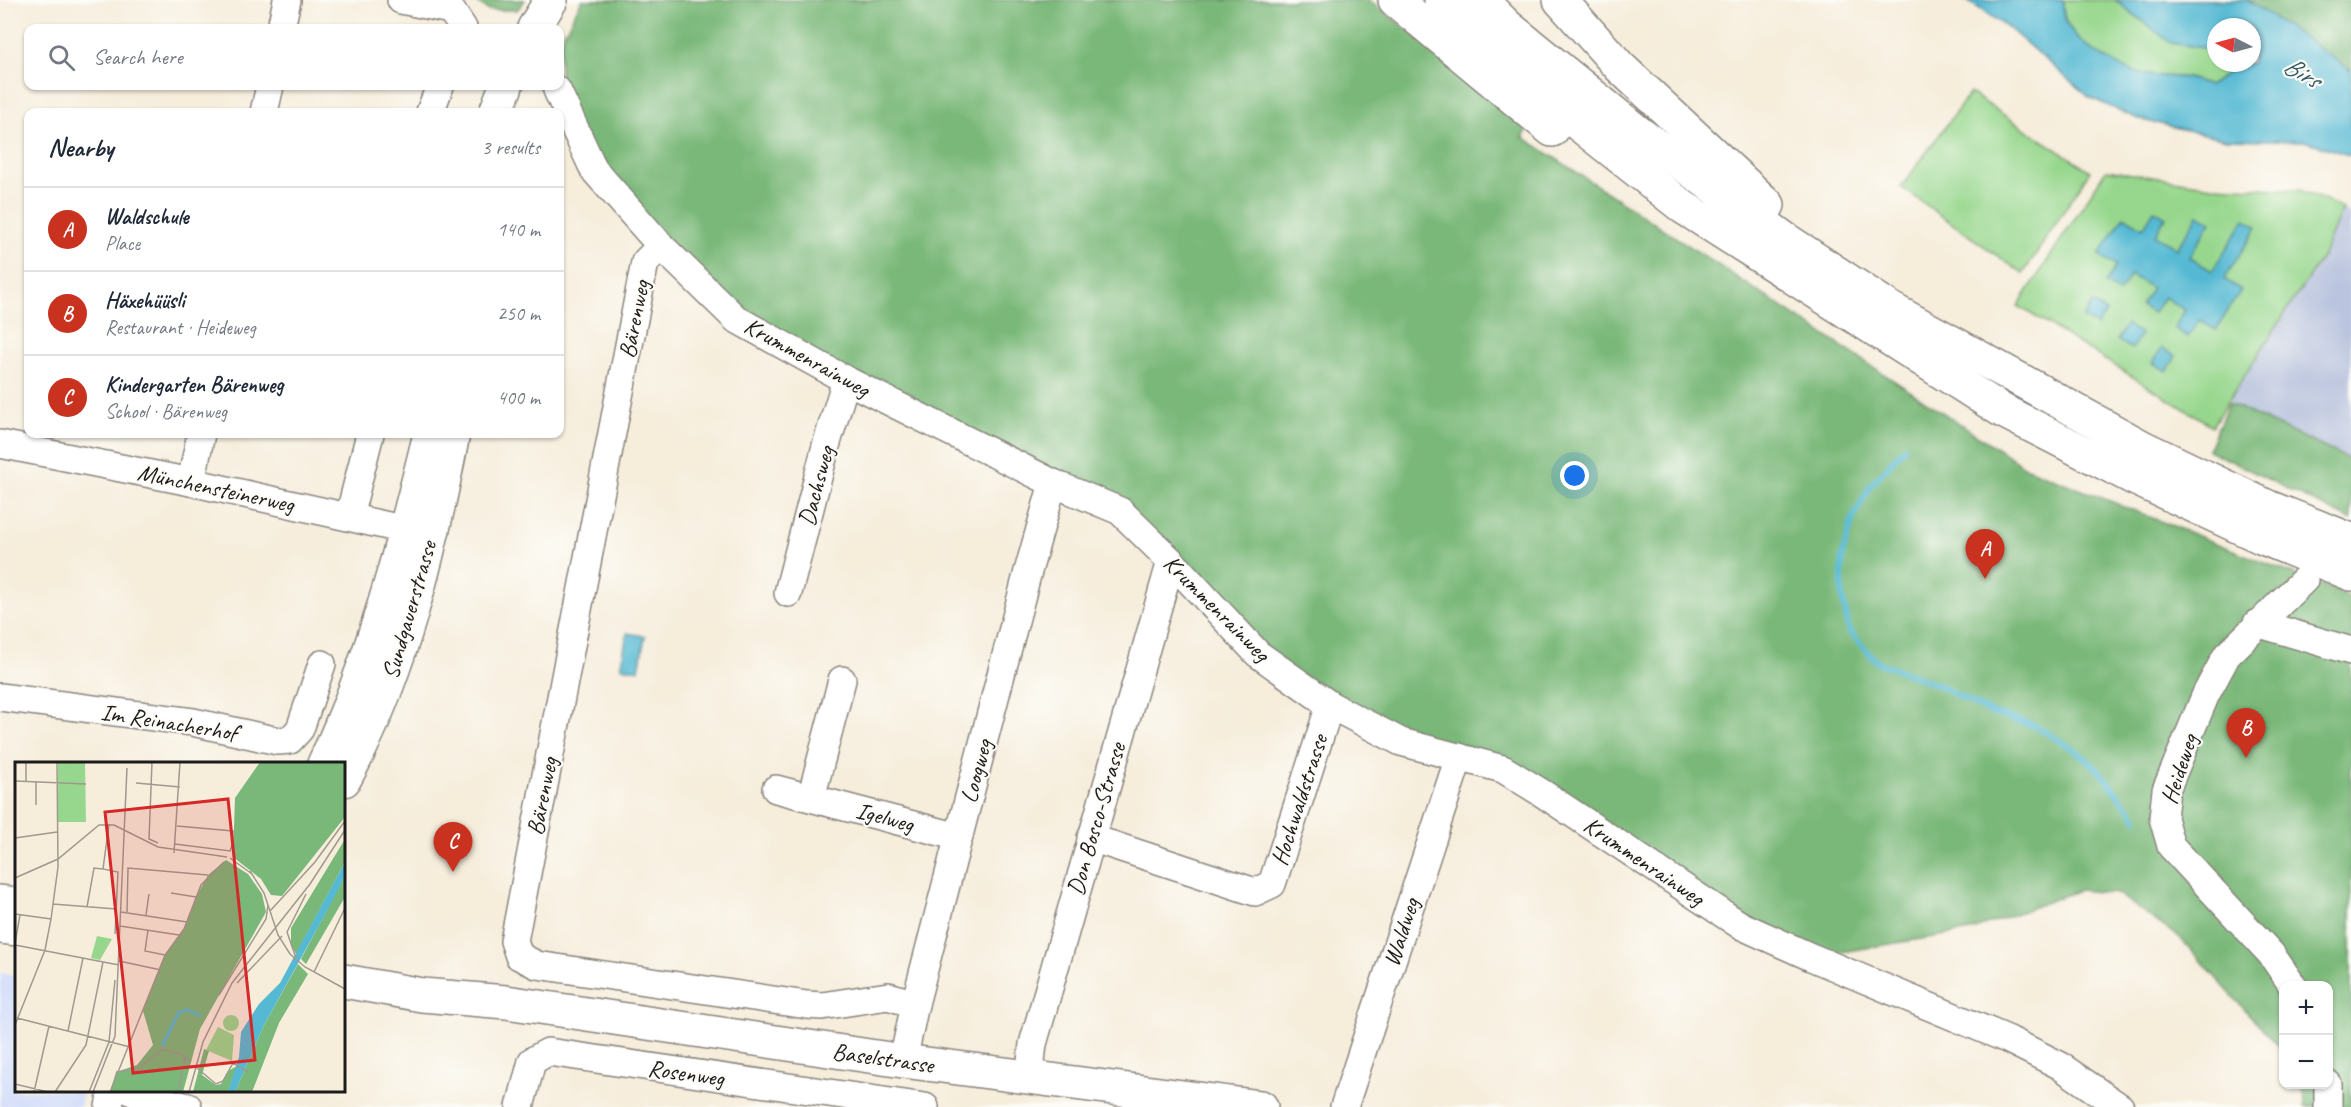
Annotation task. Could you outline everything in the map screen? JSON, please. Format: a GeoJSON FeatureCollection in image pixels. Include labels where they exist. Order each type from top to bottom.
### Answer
{"type":"FeatureCollection","features":[{"type":"Feature","properties":{"kind":"main road"},"geometry":{"type":"LineString","coordinates":[[536,24],[551,0]]}},
{"type":"Feature","properties":{"kind":"main road"},"geometry":{"type":"LineString","coordinates":[[1395,0],[1558,134],[1700,235],[1828,319],[1949,391],[2003,411]]}},
{"type":"Feature","properties":{"kind":"main road"},"geometry":{"type":"LineString","coordinates":[[1441,0],[1577,123],[1683,207],[2003,411],[2134,478],[2261,537],[2351,574]]}},
{"type":"Feature","properties":{"kind":"main road"},"geometry":{"type":"LineString","coordinates":[[1481,0],[1506,25],[1639,133],[1785,239],[1893,310],[2017,380],[2165,458],[2268,507],[2351,540]]}},
{"type":"Feature","properties":{"kind":"main road"},"geometry":{"type":"LineString","coordinates":[[1560,0],[1620,67],[1773,210],[1946,325],[2017,380]]}},
{"type":"Feature","properties":{"kind":"main road"},"geometry":{"type":"LineString","coordinates":[[498,108],[504,90]]}},
{"type":"Feature","properties":{"kind":"main road","name":"Sundgauerstrasse"},"geometry":{"type":"LineString","coordinates":[[345,778],[364,743],[389,681],[418,533],[430,438]]}},
{"type":"Feature","properties":{"kind":"main road","name":"Sundgauerstrasse"},"geometry":{"type":"LineString","coordinates":[[325,762],[363,673],[418,533],[441,498],[452,438]]}},
{"type":"Feature","properties":{"kind":"main road"},"geometry":{"type":"LineString","coordinates":[[0,902],[15,904]]}},
{"type":"Feature","properties":{"kind":"main road"},"geometry":{"type":"LineString","coordinates":[[0,927],[15,929]]}},
{"type":"Feature","properties":{"kind":"main road","name":"Baselstrasse"},"geometry":{"type":"LineString","coordinates":[[345,962],[424,977],[506,1002]]}},
{"type":"Feature","properties":{"kind":"main road","name":"Baselstrasse"},"geometry":{"type":"LineString","coordinates":[[345,981],[422,996],[506,1002],[903,1061],[1261,1107]]}},
{"type":"Feature","properties":{"kind":"street"},"geometry":{"type":"LineString","coordinates":[[282,24],[286,0]]}},
{"type":"Feature","properties":{"kind":"street"},"geometry":{"type":"LineString","coordinates":[[401,0],[451,10],[460,24]]}},
{"type":"Feature","properties":{"kind":"street"},"geometry":{"type":"LineString","coordinates":[[265,108],[269,90]]}},
{"type":"Feature","properties":{"kind":"street"},"geometry":{"type":"LineString","coordinates":[[432,108],[438,90]]}},
{"type":"Feature","properties":{"kind":"street","name":"Krummenrainweg"},"geometry":{"type":"LineString","coordinates":[[557,90],[594,170],[661,246],[736,319],[846,380],[1053,483],[1120,512],[1171,561],[1258,654],[1330,705],[1401,742],[1503,769],[1740,925],[1821,962],[2007,1039],[2059,1065],[2120,1107]]}},
{"type":"Feature","properties":{"kind":"street","name":"Bärenweg"},"geometry":{"type":"LineString","coordinates":[[661,246],[645,262],[514,941],[519,956],[537,965],[807,1005],[822,1006],[888,996],[915,1004]]}},
{"type":"Feature","properties":{"kind":"street","name":"Dachsweg"},"geometry":{"type":"LineString","coordinates":[[788,593],[826,446],[846,380]]}},
{"type":"Feature","properties":{"kind":"street"},"geometry":{"type":"LineString","coordinates":[[191,482],[200,438]]}},
{"type":"Feature","properties":{"kind":"street"},"geometry":{"type":"LineString","coordinates":[[349,517],[369,438]]}},
{"type":"Feature","properties":{"kind":"street","name":"Münchensteinerweg"},"geometry":{"type":"LineString","coordinates":[[0,444],[191,482],[418,533]]}},
{"type":"Feature","properties":{"kind":"street","name":"Loogweg"},"geometry":{"type":"LineString","coordinates":[[903,1061],[915,1004],[1053,483]]}},
{"type":"Feature","properties":{"kind":"street","name":"Don Bosco-Strasse"},"geometry":{"type":"LineString","coordinates":[[1029,1078],[1033,1044],[1171,561]]}},
{"type":"Feature","properties":{"kind":"street","name":"Heideweg"},"geometry":{"type":"LineString","coordinates":[[2290,981],[2271,954],[2171,846],[2163,818],[2166,790],[2206,694],[2227,655],[2304,579]]}},
{"type":"Feature","properties":{"kind":"street"},"geometry":{"type":"LineString","coordinates":[[2257,623],[2351,651]]}},
{"type":"Feature","properties":{"kind":"street","name":"Im Reinacherhof"},"geometry":{"type":"LineString","coordinates":[[0,698],[193,722],[278,741],[290,740],[300,729],[322,664]]}},
{"type":"Feature","properties":{"kind":"street"},"geometry":{"type":"LineString","coordinates":[[811,798],[842,680]]}},
{"type":"Feature","properties":{"kind":"street","name":"Hochwaldstrasse"},"geometry":{"type":"LineString","coordinates":[[1091,837],[1255,892],[1272,884],[1330,705]]}},
{"type":"Feature","properties":{"kind":"street","name":"Waldweg"},"geometry":{"type":"LineString","coordinates":[[1344,1107],[1459,757]]}},
{"type":"Feature","properties":{"kind":"street","name":"Igelweg"},"geometry":{"type":"LineString","coordinates":[[776,789],[959,837]]}},
{"type":"Feature","properties":{"kind":"street","name":"Rosenweg"},"geometry":{"type":"LineString","coordinates":[[520,1107],[531,1061],[548,1052],[871,1103],[925,1107]]}},
{"type":"Feature","properties":{"kind":"street"},"geometry":{"type":"LineString","coordinates":[[2328,1089],[2328,1107]]}},
{"type":"Feature","properties":{"kind":"street"},"geometry":{"type":"LineString","coordinates":[[109,1107],[112,1092]]}},
{"type":"Feature","properties":{"kind":"street"},"geometry":{"type":"LineString","coordinates":[[133,1092],[140,1096],[188,1107]]}},
{"type":"Feature","properties":{"kind":"shaded area"},"geometry":{"type":"Polygon","coordinates":[[[2343,208],[2351,216],[2351,460],[2229,403],[2323,255],[2343,208]]]}},
{"type":"Feature","properties":{"kind":"shaded area"},"geometry":{"type":"Polygon","coordinates":[[[0,973],[15,975],[15,1092],[83,1092],[80,1107],[0,1107],[0,973]]]}},
{"type":"Feature","properties":{"kind":"green space"},"geometry":{"type":"Polygon","coordinates":[[[472,0],[525,0],[517,10],[488,10],[472,0]]]}},
{"type":"Feature","properties":{"kind":"green space"},"geometry":{"type":"Polygon","coordinates":[[[582,0],[1369,0],[1531,125],[1523,137],[2027,468],[2351,597],[2351,1107],[2305,1107],[2302,1089],[2333,1089],[2333,981],[2279,981],[2279,1048],[2181,939],[2118,894],[2079,890],[1970,931],[1811,957],[1542,793],[1330,705],[1120,512],[736,319],[594,170],[562,90],[564,90],[564,34],[582,0]]]}},
{"type":"Feature","properties":{"kind":"green space"},"geometry":{"type":"Polygon","coordinates":[[[2063,0],[2115,0],[2171,43],[2207,49],[2207,72],[2227,73],[2209,86],[2184,77],[2142,74],[2121,67],[2077,37],[2063,12],[2063,0]]]}},
{"type":"Feature","properties":{"kind":"green space"},"geometry":{"type":"Polygon","coordinates":[[[2247,0],[2351,0],[2351,70],[2247,0]]]}},
{"type":"Feature","properties":{"kind":"green space"},"geometry":{"type":"Polygon","coordinates":[[[1970,93],[2090,171],[2023,274],[1901,187],[1970,93]]]}},
{"type":"Feature","properties":{"kind":"green space"},"geometry":{"type":"Polygon","coordinates":[[[2106,170],[2213,186],[2300,190],[2343,208],[2323,255],[2212,426],[2018,306],[2106,170]]]}},
{"type":"Feature","properties":{"kind":"green space"},"geometry":{"type":"Polygon","coordinates":[[[2229,403],[2351,460],[2351,520],[2208,450],[2229,403]]]}},
{"type":"Feature","properties":{"kind":"water","name":"Birs"},"geometry":{"type":"Polygon","coordinates":[[[1966,0],[2063,0],[2064,17],[2070,28],[2077,37],[2109,60],[2142,74],[2192,79],[2209,86],[2227,72],[2261,72],[2261,18],[2207,18],[2207,49],[2171,43],[2115,0],[2247,0],[2351,70],[2351,156],[2305,141],[2226,139],[2138,119],[2089,97],[2006,26],[1966,0]]]}},
{"type":"Feature","properties":{"kind":"water"},"geometry":{"type":"Polygon","coordinates":[[[2154,210],[2166,217],[2155,235],[2177,249],[2198,215],[2211,222],[2189,257],[2212,271],[2245,219],[2257,227],[2224,279],[2241,290],[2216,330],[2199,320],[2188,337],[2174,328],[2185,310],[2164,297],[2153,313],[2141,306],[2152,288],[2131,275],[2119,293],[2105,284],[2116,265],[2099,255],[2124,216],[2143,228],[2154,210]]]}},
{"type":"Feature","properties":{"kind":"water"},"geometry":{"type":"Polygon","coordinates":[[[2092,303],[2106,312],[2097,326],[2083,318],[2092,303]]]}},
{"type":"Feature","properties":{"kind":"water"},"geometry":{"type":"Polygon","coordinates":[[[2126,325],[2141,334],[2132,349],[2117,340],[2126,325]]]}},
{"type":"Feature","properties":{"kind":"water"},"geometry":{"type":"Polygon","coordinates":[[[2162,348],[2176,356],[2167,371],[2153,363],[2162,348]]]}},
{"type":"Feature","properties":{"kind":"water"},"geometry":{"type":"Polygon","coordinates":[[[627,633],[645,636],[639,670],[621,667],[627,633]]]}},
{"type":"Feature","properties":{"kind":"waterway"},"geometry":{"type":"LineString","coordinates":[[1905,447],[1871,485],[1853,518],[1842,556],[1842,595],[1849,631],[1877,662],[1938,685],[1991,713],[2036,726],[2075,750],[2097,768],[2137,819]]}},
{"type":"Feature","properties":{"kind":"place","name":"Waldschule"},"geometry":{"type":"Point","coordinates":[1985,579]}},
{"type":"Feature","properties":{"kind":"place","name":"Häxehüüsli"},"geometry":{"type":"Point","coordinates":[2246,758]}},
{"type":"Feature","properties":{"kind":"place","name":"Kindergarten Bärenweg"},"geometry":{"type":"Point","coordinates":[453,872]}}]}
